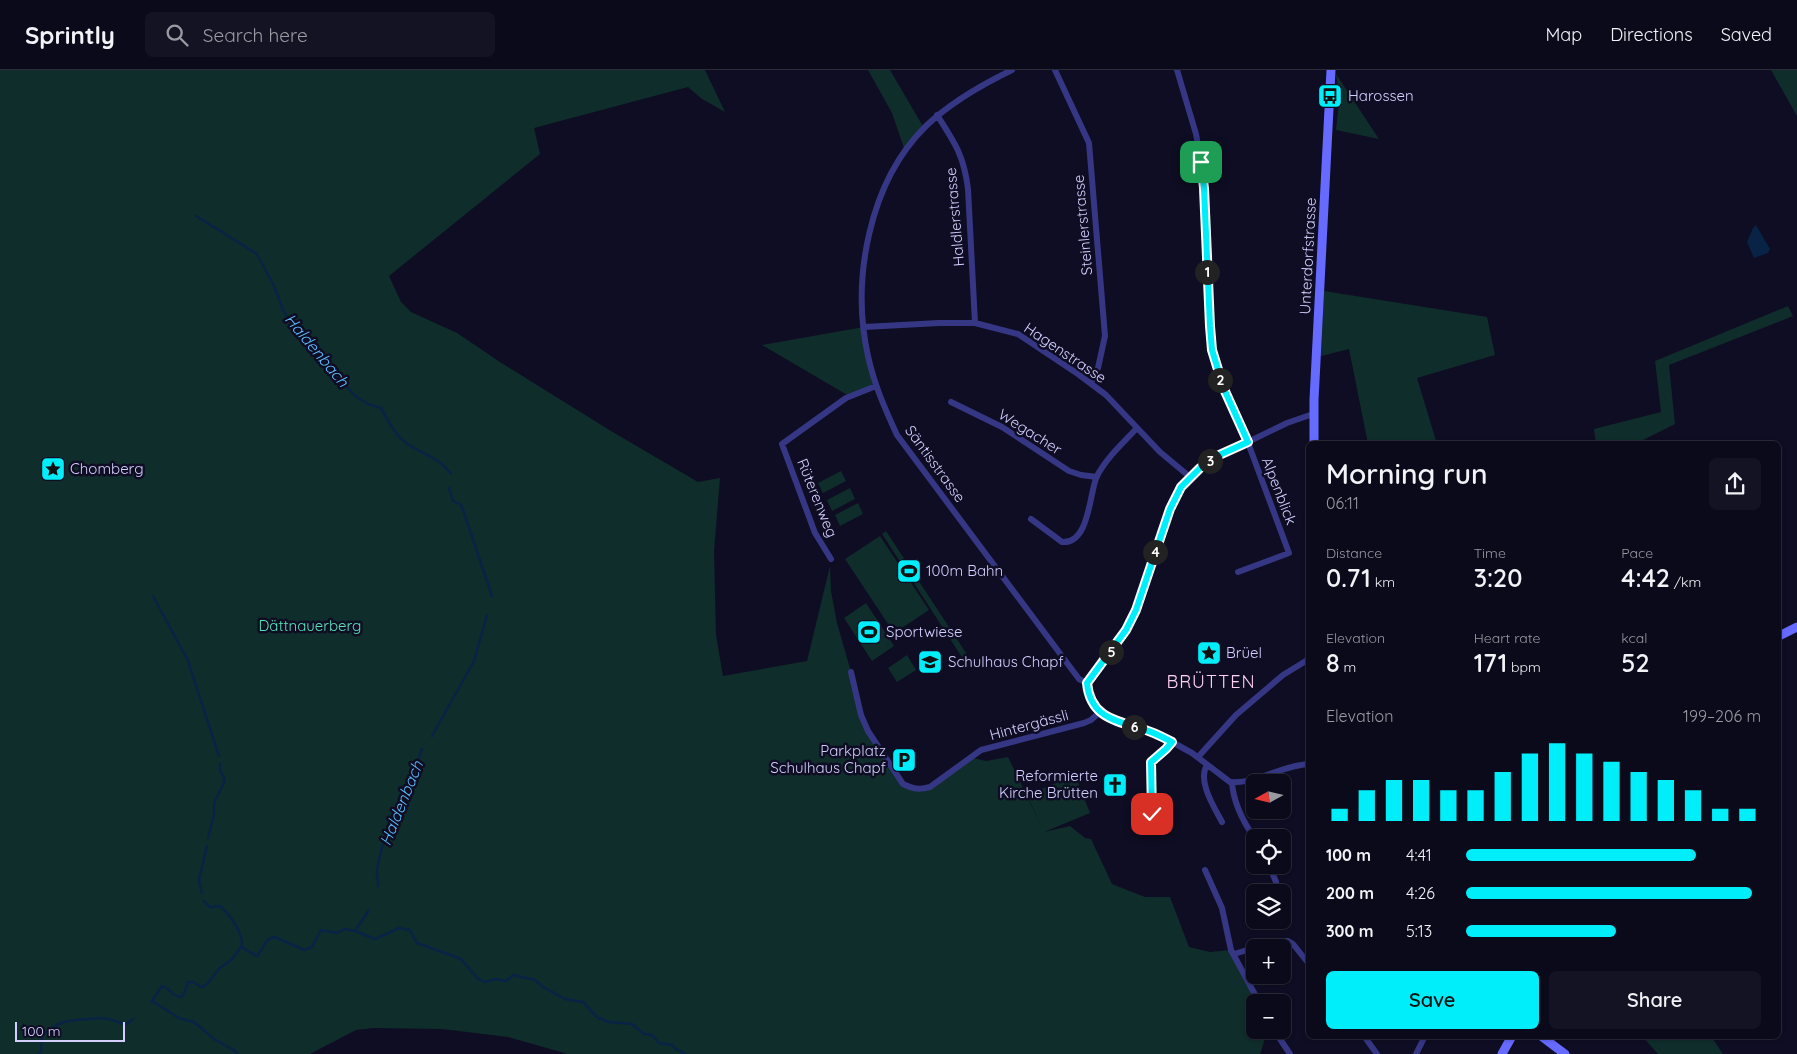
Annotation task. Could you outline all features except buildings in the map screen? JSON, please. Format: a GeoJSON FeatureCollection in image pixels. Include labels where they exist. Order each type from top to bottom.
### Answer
{"type":"FeatureCollection","features":[{"type":"Feature","properties":{"kind":"street","name":"Säntisstrasse"},"geometry":{"type":"LineString","coordinates":[[1012,70],[984,84],[938,115],[924,128],[905,151],[883,191],[875,212],[869,237],[864,273],[864,327],[867,354],[876,386],[897,434],[910,455],[1079,679],[1087,683],[1089,697],[1100,712]]}},
{"type":"Feature","properties":{"kind":"street","name":"Steinlerstrasse"},"geometry":{"type":"LineString","coordinates":[[1055,70],[1088,143],[1104,336],[1098,368],[1091,383]]}},
{"type":"Feature","properties":{"kind":"street"},"geometry":{"type":"LineString","coordinates":[[1177,70],[1196,134],[1203,173],[1212,350],[1224,389],[1248,442]]}},
{"type":"Feature","properties":{"kind":"street","name":"Unterdorfstrasse"},"geometry":{"type":"LineString","coordinates":[[1314,441],[1331,70]]}},
{"type":"Feature","properties":{"kind":"street","name":"Haldlerstrasse"},"geometry":{"type":"LineString","coordinates":[[938,115],[959,150],[966,170],[975,323]]}},
{"type":"Feature","properties":{"kind":"street","name":"Hagenstrasse"},"geometry":{"type":"LineString","coordinates":[[864,327],[938,322],[975,323],[1018,334],[1106,395],[1160,452],[1190,477]]}},
{"type":"Feature","properties":{"kind":"street","name":"Rüterenweg"},"geometry":{"type":"LineString","coordinates":[[831,559],[815,533],[782,444],[846,398],[876,386]]}},
{"type":"Feature","properties":{"kind":"street","name":"Wegacher"},"geometry":{"type":"LineString","coordinates":[[951,402],[1002,427],[1069,471],[1097,477]]}},
{"type":"Feature","properties":{"kind":"street"},"geometry":{"type":"LineString","coordinates":[[1087,683],[1126,630],[1136,610],[1170,509],[1181,487],[1200,468],[1217,456],[1287,423],[1314,414]]}},
{"type":"Feature","properties":{"kind":"street"},"geometry":{"type":"LineString","coordinates":[[1031,518],[1062,542],[1068,543],[1073,541],[1087,518],[1097,477],[1115,451],[1137,428]]}},
{"type":"Feature","properties":{"kind":"street","name":"Alpenblick"},"geometry":{"type":"LineString","coordinates":[[1238,572],[1289,553],[1248,442]]}},
{"type":"Feature","properties":{"kind":"street"},"geometry":{"type":"LineString","coordinates":[[1781,635],[1797,627]]}},
{"type":"Feature","properties":{"kind":"street"},"geometry":{"type":"LineString","coordinates":[[1198,757],[1243,709],[1283,676],[1306,661]]}},
{"type":"Feature","properties":{"kind":"street","name":"Hintergässli"},"geometry":{"type":"LineString","coordinates":[[852,672],[862,715],[868,730],[904,784],[911,788],[922,790],[930,787],[981,750],[1084,723],[1092,720],[1100,712]]}},
{"type":"Feature","properties":{"kind":"street"},"geometry":{"type":"LineString","coordinates":[[1100,712],[1118,722],[1152,732],[1172,742],[1198,757],[1232,782],[1252,779],[1292,766],[1306,764]]}},
{"type":"Feature","properties":{"kind":"street"},"geometry":{"type":"LineString","coordinates":[[1155,829],[1152,809],[1151,762],[1172,742]]}},
{"type":"Feature","properties":{"kind":"street"},"geometry":{"type":"LineString","coordinates":[[1207,765],[1204,772],[1204,780],[1222,822]]}},
{"type":"Feature","properties":{"kind":"street"},"geometry":{"type":"LineString","coordinates":[[1232,782],[1235,799],[1249,829]]}},
{"type":"Feature","properties":{"kind":"street"},"geometry":{"type":"LineString","coordinates":[[1205,870],[1222,908],[1232,952],[1255,994]]}},
{"type":"Feature","properties":{"kind":"street"},"geometry":{"type":"LineString","coordinates":[[1273,874],[1276,882]]}},
{"type":"Feature","properties":{"kind":"street"},"geometry":{"type":"LineString","coordinates":[[1232,952],[1288,940],[1306,960]]}},
{"type":"Feature","properties":{"kind":"street"},"geometry":{"type":"LineString","coordinates":[[1280,1039],[1290,1054]]}},
{"type":"Feature","properties":{"kind":"street"},"geometry":{"type":"LineString","coordinates":[[1366,1039],[1377,1054]]}},
{"type":"Feature","properties":{"kind":"street"},"geometry":{"type":"LineString","coordinates":[[1416,1054],[1424,1039]]}},
{"type":"Feature","properties":{"kind":"street"},"geometry":{"type":"LineString","coordinates":[[1502,1054],[1510,1039]]}},
{"type":"Feature","properties":{"kind":"street"},"geometry":{"type":"LineString","coordinates":[[1545,1039],[1565,1054]]}},
{"type":"Feature","properties":{"kind":"green space","name":"Dättnauerberg"},"geometry":{"type":"Polygon","coordinates":[[[0,70],[705,70],[725,112],[702,99],[688,87],[534,128],[540,154],[389,276],[401,302],[411,312],[457,333],[611,431],[698,482],[720,478],[714,551],[716,635],[723,676],[807,661],[830,566],[831,591],[837,623],[861,715],[903,783],[922,789],[973,758],[986,761],[1008,757],[1042,827],[1027,795],[1075,775],[1090,813],[1044,832],[1070,826],[1085,838],[1091,839],[1112,884],[1145,897],[1170,897],[1189,947],[1210,952],[1231,950],[1246,978],[1246,984],[1249,984],[1255,994],[1246,994],[1246,1039],[1265,1039],[1260,1054],[568,1054],[508,1037],[442,1029],[373,1028],[356,1030],[310,1054],[0,1054],[0,70]]]}},
{"type":"Feature","properties":{"kind":"green space"},"geometry":{"type":"Polygon","coordinates":[[[868,70],[890,70],[924,128],[905,151],[892,113],[868,70]]]}},
{"type":"Feature","properties":{"kind":"green space"},"geometry":{"type":"Polygon","coordinates":[[[1771,70],[1797,70],[1797,116],[1771,70]]]}},
{"type":"Feature","properties":{"kind":"green space"},"geometry":{"type":"Polygon","coordinates":[[[1336,74],[1379,139],[1336,130],[1341,96],[1339,96],[1336,74]]]}},
{"type":"Feature","properties":{"kind":"green space"},"geometry":{"type":"Polygon","coordinates":[[[1324,291],[1487,317],[1495,355],[1417,378],[1436,441],[1367,441],[1349,349],[1321,356],[1324,291]]]}},
{"type":"Feature","properties":{"kind":"green space"},"geometry":{"type":"Polygon","coordinates":[[[1788,306],[1793,316],[1669,365],[1675,424],[1641,441],[1596,441],[1594,429],[1661,412],[1655,361],[1788,306]]]}},
{"type":"Feature","properties":{"kind":"green space"},"geometry":{"type":"Polygon","coordinates":[[[864,327],[876,386],[849,396],[762,345],[864,327]]]}},
{"type":"Feature","properties":{"kind":"green space"},"geometry":{"type":"Polygon","coordinates":[[[841,471],[846,481],[823,493],[818,483],[841,471]]]}},
{"type":"Feature","properties":{"kind":"green space"},"geometry":{"type":"Polygon","coordinates":[[[850,488],[855,499],[832,511],[827,500],[850,488]]]}},
{"type":"Feature","properties":{"kind":"green space"},"geometry":{"type":"Polygon","coordinates":[[[858,503],[863,514],[840,526],[835,515],[858,503]]]}},
{"type":"Feature","properties":{"kind":"green space","name":"100m Bahn"},"geometry":{"type":"Polygon","coordinates":[[[886,531],[972,662],[967,665],[882,534],[886,531]]]}},
{"type":"Feature","properties":{"kind":"green space"},"geometry":{"type":"Polygon","coordinates":[[[880,536],[929,610],[894,633],[845,559],[880,536]]]}},
{"type":"Feature","properties":{"kind":"green space","name":"Sportwiese"},"geometry":{"type":"Polygon","coordinates":[[[866,603],[894,646],[872,661],[844,618],[866,603]]]}},
{"type":"Feature","properties":{"kind":"green space"},"geometry":{"type":"Polygon","coordinates":[[[907,655],[916,670],[897,682],[888,668],[907,655]]]}},
{"type":"Feature","properties":{"kind":"green space"},"geometry":{"type":"Polygon","coordinates":[[[1645,1039],[1713,1039],[1723,1054],[1658,1054],[1645,1039]]]}},
{"type":"Feature","properties":{"kind":"water"},"geometry":{"type":"Polygon","coordinates":[[[1756,225],[1770,249],[1768,253],[1754,258],[1747,242],[1756,225]]]}},
{"type":"Feature","properties":{"kind":"waterway","name":"Haldenbach"},"geometry":{"type":"LineString","coordinates":[[196,216],[257,254],[274,286],[288,319],[355,396],[368,404],[381,408],[392,427],[406,443],[436,460],[447,468],[451,474]]}},
{"type":"Feature","properties":{"kind":"waterway","name":"Haldenbach"},"geometry":{"type":"LineString","coordinates":[[449,488],[453,501],[461,505],[463,510],[492,596]]}},
{"type":"Feature","properties":{"kind":"waterway"},"geometry":{"type":"LineString","coordinates":[[153,596],[188,661],[219,756]]}},
{"type":"Feature","properties":{"kind":"waterway","name":"Haldenbach"},"geometry":{"type":"LineString","coordinates":[[432,736],[474,661],[487,615]]}},
{"type":"Feature","properties":{"kind":"waterway","name":"Haldenbach"},"geometry":{"type":"LineString","coordinates":[[378,886],[378,864],[388,828],[393,827],[397,811],[407,798],[418,769],[418,761],[422,749]]}},
{"type":"Feature","properties":{"kind":"waterway"},"geometry":{"type":"LineString","coordinates":[[208,838],[214,815],[214,803],[224,783],[220,764]]}},
{"type":"Feature","properties":{"kind":"waterway"},"geometry":{"type":"LineString","coordinates":[[202,893],[199,880],[207,846]]}},
{"type":"Feature","properties":{"kind":"waterway"},"geometry":{"type":"LineString","coordinates":[[204,901],[210,907],[220,906],[228,914],[238,930],[242,947]]}},
{"type":"Feature","properties":{"kind":"waterway","name":"Haldenbach"},"geometry":{"type":"LineString","coordinates":[[355,931],[369,910]]}},
{"type":"Feature","properties":{"kind":"waterway"},"geometry":{"type":"LineString","coordinates":[[151,1002],[162,986],[175,996],[181,997],[188,982],[193,982],[201,987],[206,985],[220,968],[232,959],[241,947],[257,956],[271,938],[275,937],[304,950],[312,947],[321,930],[337,933],[345,929],[375,939],[399,928],[410,930],[417,943],[461,959],[478,979],[485,982],[496,979],[506,981],[513,975],[535,980],[543,987],[565,999],[583,1002],[598,1018],[609,1022],[632,1024],[644,1034],[652,1035],[659,1043],[672,1045],[686,1054]]}},
{"type":"Feature","properties":{"kind":"waterway"},"geometry":{"type":"LineString","coordinates":[[152,1001],[179,1018],[194,1022],[214,1039],[237,1054]]}},
{"type":"Feature","properties":{"kind":"waterway"},"geometry":{"type":"LineString","coordinates":[[38,1054],[41,1052],[42,1036],[58,1024],[75,1020],[101,1018],[127,1024],[133,1019]]}},
{"type":"Feature","properties":{"kind":"place","name":"Harossen"},"geometry":{"type":"Point","coordinates":[1330,96]}},
{"type":"Feature","properties":{"kind":"place","name":"Chomberg"},"geometry":{"type":"Point","coordinates":[53,469]}},
{"type":"Feature","properties":{"kind":"place","name":"100m Bahn"},"geometry":{"type":"Point","coordinates":[909,571]}},
{"type":"Feature","properties":{"kind":"place","name":"Sportwiese"},"geometry":{"type":"Point","coordinates":[869,632]}},
{"type":"Feature","properties":{"kind":"place","name":"Brüel"},"geometry":{"type":"Point","coordinates":[1209,653]}},
{"type":"Feature","properties":{"kind":"place","name":"Schulhaus Chapf"},"geometry":{"type":"Point","coordinates":[930,662]}},
{"type":"Feature","properties":{"kind":"place","name":"Parkplatz Schulhaus Chapf"},"geometry":{"type":"Point","coordinates":[904,760]}},
{"type":"Feature","properties":{"kind":"place","name":"Reformierte Kirche Brütten"},"geometry":{"type":"Point","coordinates":[1115,785]}},
{"type":"Feature","properties":{"kind":"district","name":"BRÜTTEN"},"geometry":{"type":"Point","coordinates":[1211,682]}},
{"type":"Feature","properties":{"kind":"route"},"geometry":{"type":"LineString","coordinates":[[1152,814],[1151,762],[1172,742],[1160,735],[1118,722],[1105,715],[1096,708],[1091,700],[1087,683],[1118,644],[1136,610],[1170,509],[1181,487],[1200,468],[1217,456],[1248,442],[1224,389],[1212,350],[1201,162]]}}]}
